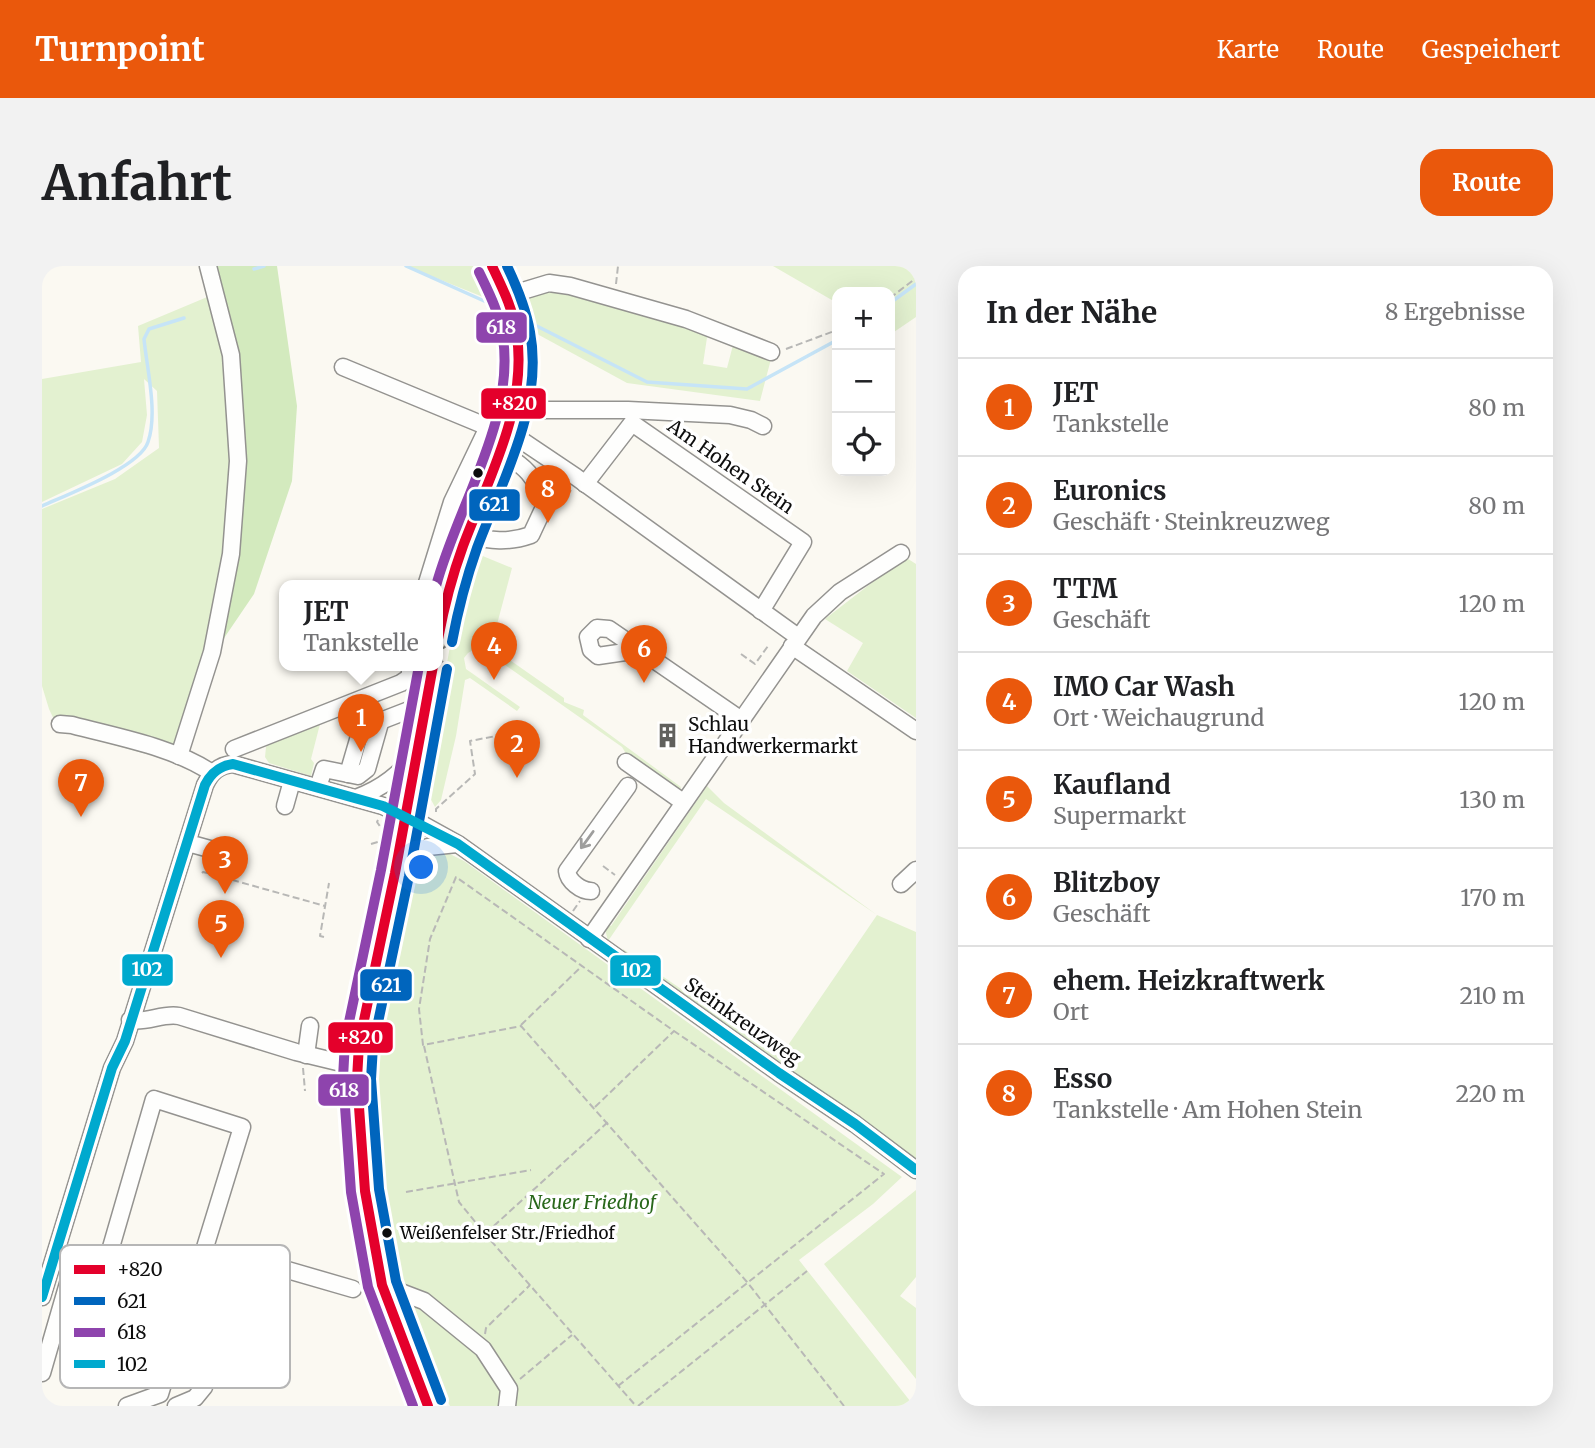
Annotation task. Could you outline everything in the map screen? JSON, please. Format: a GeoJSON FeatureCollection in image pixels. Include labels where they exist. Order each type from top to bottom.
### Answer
{"type":"FeatureCollection","features":[{"type":"Feature","properties":{"kind":"main road"},"geometry":{"type":"LineString","coordinates":[[443,619],[454,574],[498,438],[516,403],[520,372],[519,342],[506,296],[492,266]]}},
{"type":"Feature","properties":{"kind":"main road"},"geometry":{"type":"LineString","coordinates":[[428,1406],[382,1285],[365,1191],[358,1067],[359,1044],[395,873],[432,671]]}},
{"type":"Feature","properties":{"kind":"street"},"geometry":{"type":"LineString","coordinates":[[179,756],[212,652],[230,554],[238,461],[231,355],[211,277]]}},
{"type":"Feature","properties":{"kind":"street"},"geometry":{"type":"LineString","coordinates":[[506,296],[558,284],[686,318],[771,352]]}},
{"type":"Feature","properties":{"kind":"street"},"geometry":{"type":"LineString","coordinates":[[343,367],[498,438],[518,439],[761,611],[795,642],[916,731]]}},
{"type":"Feature","properties":{"kind":"street"},"geometry":{"type":"LineString","coordinates":[[516,403],[535,410],[628,410],[730,415],[763,426]]}},
{"type":"Feature","properties":{"kind":"street","name":"Am Hohen Stein"},"geometry":{"type":"LineString","coordinates":[[585,484],[632,423],[803,542],[761,611]]}},
{"type":"Feature","properties":{"kind":"street"},"geometry":{"type":"LineString","coordinates":[[467,535],[512,542],[531,535],[545,505],[538,483],[498,438]]}},
{"type":"Feature","properties":{"kind":"street"},"geometry":{"type":"LineString","coordinates":[[428,580],[452,502],[498,438]]}},
{"type":"Feature","properties":{"kind":"street"},"geometry":{"type":"LineString","coordinates":[[589,939],[740,719],[823,606],[901,553]]}},
{"type":"Feature","properties":{"kind":"street"},"geometry":{"type":"LineString","coordinates":[[639,650],[740,719]]}},
{"type":"Feature","properties":{"kind":"street"},"geometry":{"type":"LineString","coordinates":[[234,749],[401,683],[410,677],[410,671]]}},
{"type":"Feature","properties":{"kind":"street"},"geometry":{"type":"LineString","coordinates":[[318,787],[324,769],[358,776],[367,769],[380,723],[427,703]]}},
{"type":"Feature","properties":{"kind":"street"},"geometry":{"type":"LineString","coordinates":[[42,1297],[112,1068],[122,1048],[177,869],[188,843],[205,785],[212,773],[179,756],[72,725],[60,724]]}},
{"type":"Feature","properties":{"kind":"street"},"geometry":{"type":"LineString","coordinates":[[256,770],[267,737]]}},
{"type":"Feature","properties":{"kind":"street"},"geometry":{"type":"LineString","coordinates":[[356,798],[383,787],[418,751]]}},
{"type":"Feature","properties":{"kind":"street"},"geometry":{"type":"LineString","coordinates":[[626,762],[683,802]]}},
{"type":"Feature","properties":{"kind":"street","name":"Steinkreuzweg"},"geometry":{"type":"LineString","coordinates":[[212,773],[222,766],[233,764],[318,787],[405,816],[458,844],[589,939],[855,1124],[916,1170]]}},
{"type":"Feature","properties":{"kind":"street"},"geometry":{"type":"LineString","coordinates":[[285,806],[292,781]]}},
{"type":"Feature","properties":{"kind":"street"},"geometry":{"type":"LineString","coordinates":[[588,891],[568,878],[568,867],[628,786]]}},
{"type":"Feature","properties":{"kind":"street"},"geometry":{"type":"LineString","coordinates":[[188,843],[217,851]]}},
{"type":"Feature","properties":{"kind":"street"},"geometry":{"type":"LineString","coordinates":[[395,873],[428,847],[458,844]]}},
{"type":"Feature","properties":{"kind":"street"},"geometry":{"type":"LineString","coordinates":[[901,884],[916,870]]}},
{"type":"Feature","properties":{"kind":"street"},"geometry":{"type":"LineString","coordinates":[[130,1020],[148,1021],[166,1015],[179,1016],[306,1055],[358,1067]]}},
{"type":"Feature","properties":{"kind":"street"},"geometry":{"type":"LineString","coordinates":[[306,1055],[310,1026]]}},
{"type":"Feature","properties":{"kind":"street"},"geometry":{"type":"LineString","coordinates":[[112,1245],[154,1099],[242,1127],[206,1245]]}},
{"type":"Feature","properties":{"kind":"street"},"geometry":{"type":"LineString","coordinates":[[54,1260],[60,1262]]}},
{"type":"Feature","properties":{"kind":"street"},"geometry":{"type":"LineString","coordinates":[[290,1271],[353,1289]]}},
{"type":"Feature","properties":{"kind":"street"},"geometry":{"type":"LineString","coordinates":[[382,1285],[424,1301],[482,1349],[509,1389],[507,1406]]}},
{"type":"Feature","properties":{"kind":"street"},"geometry":{"type":"LineString","coordinates":[[42,1373],[60,1311]]}},
{"type":"Feature","properties":{"kind":"street"},"geometry":{"type":"LineString","coordinates":[[127,1406],[160,1394],[162,1388]]}},
{"type":"Feature","properties":{"kind":"street"},"geometry":{"type":"LineString","coordinates":[[176,1406],[195,1398],[203,1388]]}},
{"type":"Feature","properties":{"kind":"path"},"geometry":{"type":"LineString","coordinates":[[613,299],[618,266]]}},
{"type":"Feature","properties":{"kind":"path"},"geometry":{"type":"LineString","coordinates":[[895,294],[916,278]]}},
{"type":"Feature","properties":{"kind":"path"},"geometry":{"type":"LineString","coordinates":[[771,352],[787,349],[832,332]]}},
{"type":"Feature","properties":{"kind":"path"},"geometry":{"type":"LineString","coordinates":[[741,654],[755,664],[768,646]]}},
{"type":"Feature","properties":{"kind":"path"},"geometry":{"type":"LineString","coordinates":[[436,811],[475,774],[470,741],[522,730]]}},
{"type":"Feature","properties":{"kind":"path"},"geometry":{"type":"LineString","coordinates":[[371,844],[385,839]]}},
{"type":"Feature","properties":{"kind":"path"},"geometry":{"type":"LineString","coordinates":[[603,866],[626,885]]}},
{"type":"Feature","properties":{"kind":"path"},"geometry":{"type":"LineString","coordinates":[[202,873],[325,906]]}},
{"type":"Feature","properties":{"kind":"path"},"geometry":{"type":"LineString","coordinates":[[618,1386],[884,1174],[674,1031],[456,877],[430,939],[419,1009],[424,1045],[459,1202],[618,1386],[637,1406],[807,1271]]}},
{"type":"Feature","properties":{"kind":"path"},"geometry":{"type":"LineString","coordinates":[[324,937],[320,936],[329,883]]}},
{"type":"Feature","properties":{"kind":"path"},"geometry":{"type":"LineString","coordinates":[[565,922],[588,891]]}},
{"type":"Feature","properties":{"kind":"path"},"geometry":{"type":"LineString","coordinates":[[424,1045],[521,1026],[582,966]]}},
{"type":"Feature","properties":{"kind":"path"},"geometry":{"type":"LineString","coordinates":[[521,1026],[767,1304],[844,1406]]}},
{"type":"Feature","properties":{"kind":"path"},"geometry":{"type":"LineString","coordinates":[[595,1108],[674,1031]]}},
{"type":"Feature","properties":{"kind":"path"},"geometry":{"type":"LineString","coordinates":[[301,1072],[305,1091]]}},
{"type":"Feature","properties":{"kind":"path"},"geometry":{"type":"LineString","coordinates":[[485,1234],[607,1122]]}},
{"type":"Feature","properties":{"kind":"path"},"geometry":{"type":"LineString","coordinates":[[406,1192],[531,1170]]}},
{"type":"Feature","properties":{"kind":"path"},"geometry":{"type":"LineString","coordinates":[[482,1349],[486,1328],[530,1286]]}},
{"type":"Feature","properties":{"kind":"path"},"geometry":{"type":"LineString","coordinates":[[509,1389],[573,1335]]}},
{"type":"Feature","properties":{"kind":"green space"},"geometry":{"type":"Polygon","coordinates":[[[201,266],[277,266],[297,406],[292,481],[254,594],[218,647],[241,493],[237,352],[223,294],[212,295],[201,266]]]}},
{"type":"Feature","properties":{"kind":"green space"},"geometry":{"type":"Polygon","coordinates":[[[406,266],[479,266],[498,303],[406,266]]]}},
{"type":"Feature","properties":{"kind":"green space"},"geometry":{"type":"Polygon","coordinates":[[[773,266],[916,266],[916,317],[895,331],[895,287],[832,287],[832,300],[773,266]]]}},
{"type":"Feature","properties":{"kind":"green space"},"geometry":{"type":"Polygon","coordinates":[[[545,289],[584,295],[708,331],[703,364],[727,368],[733,345],[771,359],[760,401],[627,383],[528,329],[521,304],[545,289]]]}},
{"type":"Feature","properties":{"kind":"green space"},"geometry":{"type":"Polygon","coordinates":[[[223,294],[237,352],[243,458],[183,764],[59,730],[49,709],[42,686],[42,509],[115,479],[159,448],[157,391],[144,379],[147,415],[142,442],[122,464],[42,502],[42,379],[141,362],[138,326],[212,295],[223,294]]]}},
{"type":"Feature","properties":{"kind":"green space"},"geometry":{"type":"Polygon","coordinates":[[[473,552],[512,568],[495,632],[504,635],[497,651],[564,698],[564,702],[584,710],[583,715],[681,787],[680,789],[674,789],[628,757],[622,747],[477,648],[464,658],[466,669],[520,707],[517,711],[470,678],[465,680],[456,736],[441,800],[435,807],[428,794],[441,702],[457,611],[473,552]]]}},
{"type":"Feature","properties":{"kind":"green space"},"geometry":{"type":"Polygon","coordinates":[[[905,557],[916,564],[916,718],[847,671],[863,643],[825,619],[905,557]]]}},
{"type":"Feature","properties":{"kind":"green space"},"geometry":{"type":"Polygon","coordinates":[[[320,724],[311,759],[314,763],[311,776],[269,763],[265,757],[270,741],[320,724]]]}},
{"type":"Feature","properties":{"kind":"green space"},"geometry":{"type":"Polygon","coordinates":[[[707,786],[724,803],[877,915],[706,799],[608,941],[605,929],[607,924],[611,926],[707,786]]]}},
{"type":"Feature","properties":{"kind":"green space","name":"Neuer Friedhof"},"geometry":{"type":"Polygon","coordinates":[[[450,854],[464,861],[902,1177],[873,1204],[799,1260],[914,1406],[450,1406],[415,1325],[394,1246],[377,1135],[375,1063],[381,1006],[417,870],[431,858],[450,854]]]}},
{"type":"Feature","properties":{"kind":"green space"},"geometry":{"type":"Polygon","coordinates":[[[877,915],[916,932],[916,1159],[744,1039],[623,949],[780,1057],[877,915]]]}},
{"type":"Feature","properties":{"kind":"green space"},"geometry":{"type":"Polygon","coordinates":[[[916,1190],[916,1277],[900,1296],[916,1308],[916,1379],[824,1264],[916,1190]]]}},
{"type":"Feature","properties":{"kind":"waterway"},"geometry":{"type":"LineString","coordinates":[[254,269],[264,266]]}},
{"type":"Feature","properties":{"kind":"waterway"},"geometry":{"type":"LineString","coordinates":[[406,266],[502,309]]}},
{"type":"Feature","properties":{"kind":"waterway"},"geometry":{"type":"LineString","coordinates":[[895,299],[916,284]]}},
{"type":"Feature","properties":{"kind":"waterway"},"geometry":{"type":"LineString","coordinates":[[42,506],[101,479],[142,451],[148,442],[152,418],[144,339],[149,329],[184,318]]}},
{"type":"Feature","properties":{"kind":"waterway"},"geometry":{"type":"LineString","coordinates":[[523,319],[647,382],[747,389],[832,343]]}},
{"type":"Feature","properties":{"kind":"transit line","name":"+820"},"geometry":{"type":"LineString","coordinates":[[443,616],[455,569],[503,444],[516,391],[519,364],[516,327],[508,300],[492,266]]}},
{"type":"Feature","properties":{"kind":"transit line","name":"621"},"geometry":{"type":"LineString","coordinates":[[452,642],[469,571],[518,443],[531,388],[533,360],[530,332],[521,298],[507,266]]}},
{"type":"Feature","properties":{"kind":"transit line","name":"618"},"geometry":{"type":"LineString","coordinates":[[438,580],[482,464],[501,401],[504,369],[502,329],[479,272]]}},
{"type":"Feature","properties":{"kind":"transit line","name":"621"},"geometry":{"type":"LineString","coordinates":[[441,1400],[396,1281],[379,1189],[371,1079],[373,1046],[409,876],[447,669]]}},
{"type":"Feature","properties":{"kind":"transit line","name":"618"},"geometry":{"type":"LineString","coordinates":[[413,1406],[368,1287],[351,1192],[343,1078],[345,1041],[381,870],[418,671]]}},
{"type":"Feature","properties":{"kind":"transit line","name":"+820"},"geometry":{"type":"LineString","coordinates":[[428,1406],[382,1285],[365,1191],[357,1079],[359,1044],[395,873],[432,671]]}},
{"type":"Feature","properties":{"kind":"transit line","name":"102"},"geometry":{"type":"LineString","coordinates":[[42,1297],[112,1068],[125,1041],[205,785],[216,771],[233,764],[383,806],[458,844],[779,1073],[855,1124],[916,1170]]}},
{"type":"Feature","properties":{"kind":"place","name":"Esso"},"geometry":{"type":"Point","coordinates":[548,523]}},
{"type":"Feature","properties":{"kind":"place","name":"IMO Car Wash"},"geometry":{"type":"Point","coordinates":[494,680]}},
{"type":"Feature","properties":{"kind":"place","name":"Blitzboy"},"geometry":{"type":"Point","coordinates":[644,683]}},
{"type":"Feature","properties":{"kind":"place","name":"Schlau Handwerkermarkt"},"geometry":{"type":"Point","coordinates":[668,735]}},
{"type":"Feature","properties":{"kind":"place","name":"JET"},"geometry":{"type":"Point","coordinates":[361,752]}},
{"type":"Feature","properties":{"kind":"place","name":"Euronics"},"geometry":{"type":"Point","coordinates":[517,778]}},
{"type":"Feature","properties":{"kind":"place","name":"ehem. Heizkraftwerk"},"geometry":{"type":"Point","coordinates":[81,817]}},
{"type":"Feature","properties":{"kind":"place","name":"TTM"},"geometry":{"type":"Point","coordinates":[225,894]}},
{"type":"Feature","properties":{"kind":"place","name":"Kaufland"},"geometry":{"type":"Point","coordinates":[221,958]}},
{"type":"Feature","properties":{"kind":"place","name":"Weißenfelser Str./Friedhof"},"geometry":{"type":"Point","coordinates":[387,1233]}}]}
